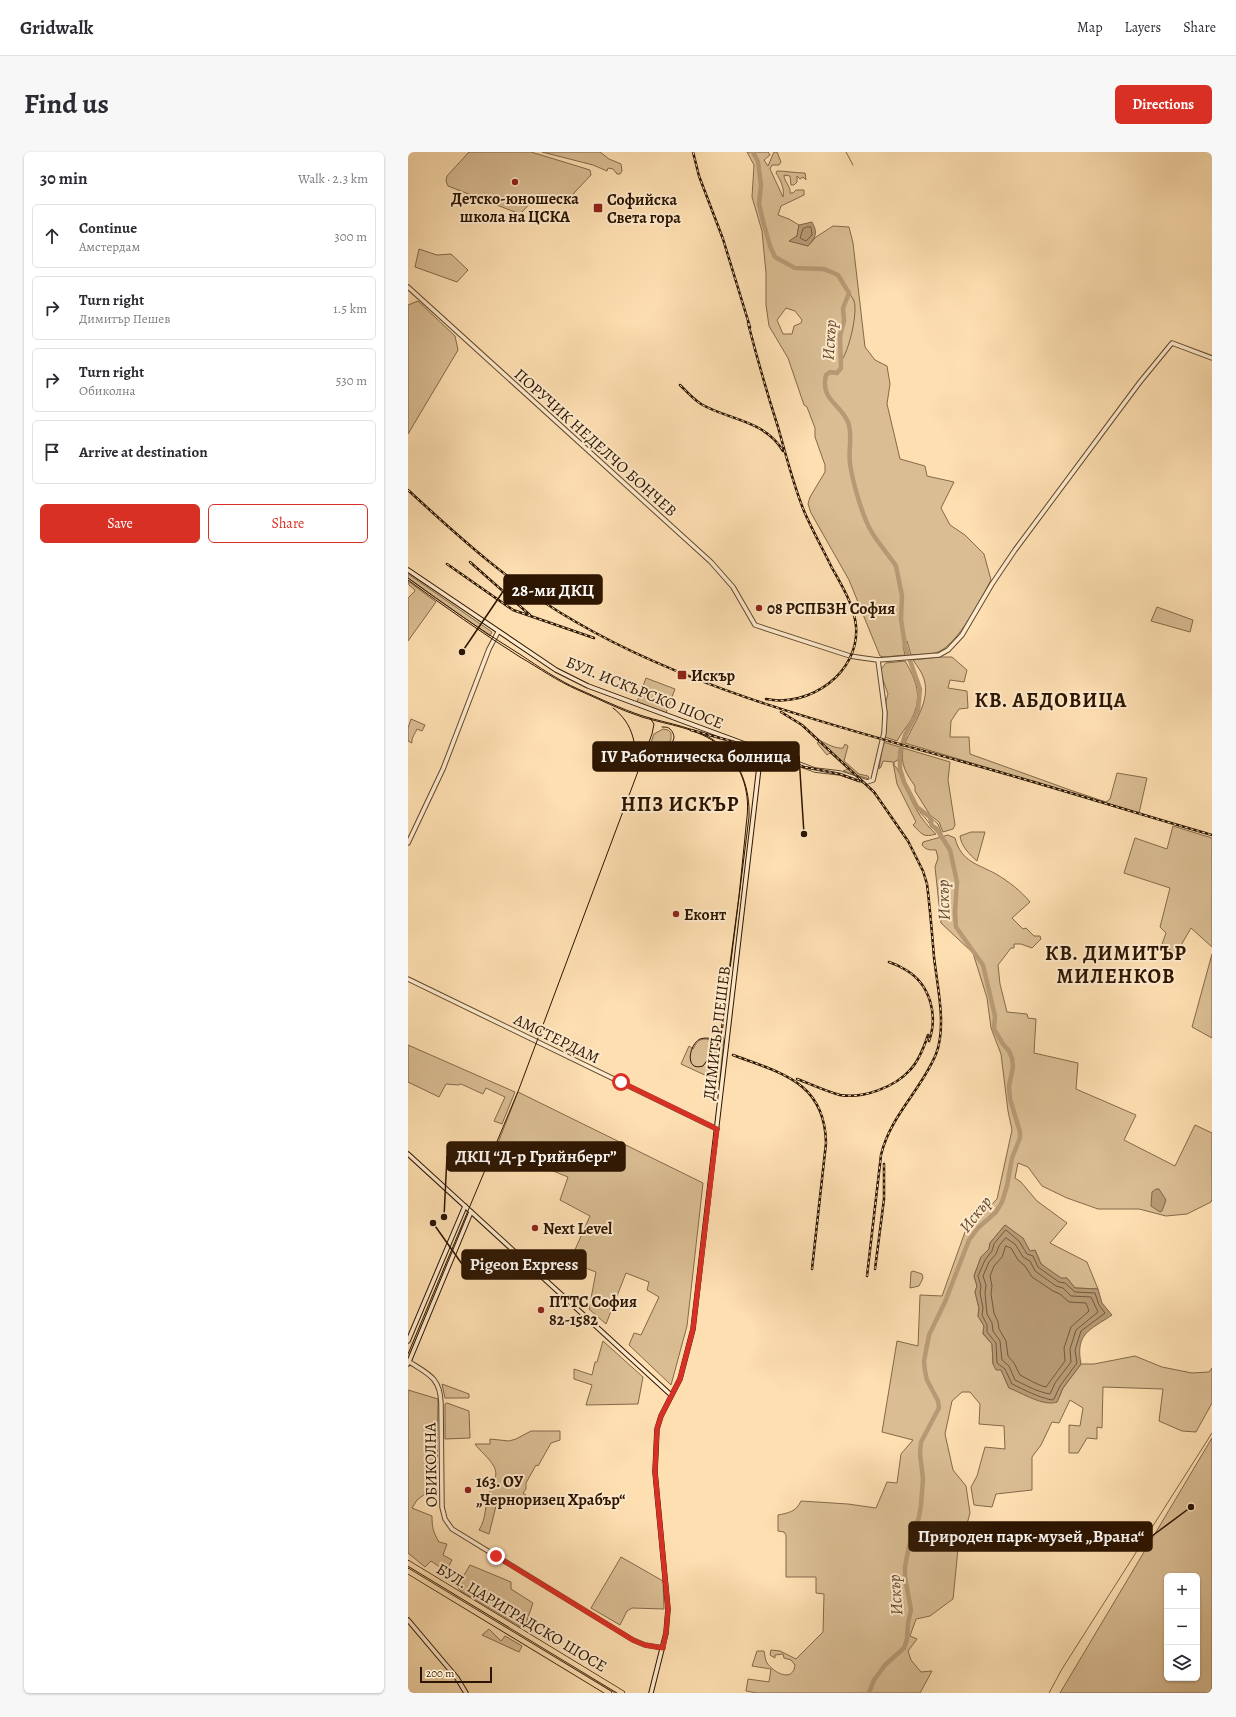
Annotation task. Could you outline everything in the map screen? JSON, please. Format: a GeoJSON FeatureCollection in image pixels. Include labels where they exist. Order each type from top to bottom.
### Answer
{"type":"FeatureCollection","features":[{"type":"Feature","properties":{"kind":"highway","name":"БУЛ. ЦАРИГРАДСКО ШОСЕ"},"geometry":{"type":"LineString","coordinates":[[408,1563],[622,1693]]}},
{"type":"Feature","properties":{"kind":"highway","name":"БУЛ. ЦАРИГРАДСКО ШОСЕ"},"geometry":{"type":"LineString","coordinates":[[408,1571],[609,1693]]}},
{"type":"Feature","properties":{"kind":"street","name":"ПОРУЧИК НЕДЕЛЧО БОНЧЕВ"},"geometry":{"type":"LineString","coordinates":[[408,287],[711,562],[733,587],[755,625],[850,656],[878,660]]}},
{"type":"Feature","properties":{"kind":"street"},"geometry":{"type":"LineString","coordinates":[[878,660],[927,656],[944,653],[952,647],[959,640],[992,584],[1015,550],[1140,382],[1172,343],[1212,358]]}},
{"type":"Feature","properties":{"kind":"street","name":"БУЛ. ИСКЪРСКО ШОСЕ"},"geometry":{"type":"LineString","coordinates":[[408,570],[556,670],[588,686],[811,768],[840,773],[867,782],[871,782],[876,776],[884,733],[885,713],[878,660]]}},
{"type":"Feature","properties":{"kind":"street"},"geometry":{"type":"LineString","coordinates":[[408,843],[443,769],[487,653],[498,632]]}},
{"type":"Feature","properties":{"kind":"street","name":"ДИМИТЪР ПЕШЕВ"},"geometry":{"type":"LineString","coordinates":[[651,1693],[668,1624],[668,1602],[655,1472],[657,1429],[661,1416],[683,1369],[693,1329],[761,750]]}},
{"type":"Feature","properties":{"kind":"street","name":"АМСТЕРДАМ"},"geometry":{"type":"LineString","coordinates":[[408,979],[717,1129]]}},
{"type":"Feature","properties":{"kind":"street"},"geometry":{"type":"LineString","coordinates":[[408,1154],[671,1395]]}},
{"type":"Feature","properties":{"kind":"street"},"geometry":{"type":"LineString","coordinates":[[408,1341],[465,1206]]}},
{"type":"Feature","properties":{"kind":"street"},"geometry":{"type":"LineString","coordinates":[[408,1362],[471,1212]]}},
{"type":"Feature","properties":{"kind":"street","name":"ОБИКОЛНА"},"geometry":{"type":"LineString","coordinates":[[408,1362],[432,1378],[440,1388],[442,1507],[445,1519],[452,1529],[633,1640],[645,1645],[663,1648]]}},
{"type":"Feature","properties":{"kind":"street"},"geometry":{"type":"LineString","coordinates":[[408,1620],[457,1678],[466,1693]]}},
{"type":"Feature","properties":{"kind":"shaded area","name":"Детско-юношеска школа на ЦСКА"},"geometry":{"type":"Polygon","coordinates":[[[469,152],[531,152],[590,170],[591,175],[574,193],[571,203],[539,194],[520,214],[448,186],[446,181],[447,176],[469,152]]]}},
{"type":"Feature","properties":{"kind":"shaded area"},"geometry":{"type":"Polygon","coordinates":[[[542,152],[600,152],[609,159],[621,164],[622,171],[620,174],[617,174],[613,169],[608,168],[607,171],[593,165],[542,152]]]}},
{"type":"Feature","properties":{"kind":"shaded area"},"geometry":{"type":"Polygon","coordinates":[[[747,152],[768,152],[770,155],[764,160],[768,166],[774,152],[777,152],[781,162],[779,165],[772,165],[770,169],[783,197],[783,187],[776,173],[777,171],[805,173],[806,180],[803,177],[800,179],[797,176],[797,182],[794,185],[791,185],[790,176],[784,175],[790,193],[793,193],[796,190],[804,190],[804,195],[781,206],[778,215],[799,225],[797,236],[790,241],[808,246],[816,237],[833,226],[849,227],[853,243],[865,347],[875,360],[887,366],[890,384],[887,404],[900,459],[925,466],[927,476],[954,482],[941,508],[950,525],[965,535],[984,554],[991,580],[961,631],[946,647],[938,652],[911,655],[907,641],[903,646],[905,655],[880,656],[849,580],[811,513],[808,504],[810,497],[825,472],[825,465],[815,437],[815,428],[807,407],[804,405],[788,358],[769,326],[766,305],[766,273],[762,231],[752,197],[754,165],[747,152]],[[786,308],[777,320],[783,334],[792,334],[794,326],[801,323],[802,320],[795,311],[786,308]]]}},
{"type":"Feature","properties":{"kind":"shaded area"},"geometry":{"type":"Polygon","coordinates":[[[419,249],[437,255],[451,254],[468,270],[457,282],[415,267],[419,249]]]}},
{"type":"Feature","properties":{"kind":"shaded area"},"geometry":{"type":"Polygon","coordinates":[[[418,301],[455,336],[458,350],[408,434],[408,305],[418,301]]]}},
{"type":"Feature","properties":{"kind":"shaded area"},"geometry":{"type":"Polygon","coordinates":[[[408,574],[492,632],[490,636],[408,578],[408,574]]]}},
{"type":"Feature","properties":{"kind":"shaded area"},"geometry":{"type":"Polygon","coordinates":[[[408,581],[436,602],[408,641],[408,598],[415,591],[409,585],[408,581]]]}},
{"type":"Feature","properties":{"kind":"shaded area"},"geometry":{"type":"Polygon","coordinates":[[[1157,607],[1193,620],[1190,632],[1151,621],[1157,607]]]}},
{"type":"Feature","properties":{"kind":"shaded area"},"geometry":{"type":"Polygon","coordinates":[[[952,657],[967,670],[964,682],[950,680],[948,688],[967,691],[968,708],[959,709],[951,721],[950,737],[969,737],[970,754],[1106,802],[1110,799],[1117,773],[1147,778],[1139,813],[905,743],[923,704],[926,687],[921,671],[913,660],[952,657]]]}},
{"type":"Feature","properties":{"kind":"shaded area"},"geometry":{"type":"Polygon","coordinates":[[[905,661],[913,676],[918,697],[915,712],[897,741],[885,737],[887,714],[886,701],[888,694],[881,674],[881,669],[886,663],[905,661]]]}},
{"type":"Feature","properties":{"kind":"shaded area"},"geometry":{"type":"Polygon","coordinates":[[[646,678],[675,689],[666,713],[637,702],[646,678]]]}},
{"type":"Feature","properties":{"kind":"shaded area"},"geometry":{"type":"Polygon","coordinates":[[[411,719],[425,725],[422,731],[417,729],[412,743],[408,741],[408,728],[411,719]]]}},
{"type":"Feature","properties":{"kind":"shaded area"},"geometry":{"type":"Polygon","coordinates":[[[663,729],[668,730],[671,733],[671,740],[664,745],[649,748],[654,734],[663,729]]]}},
{"type":"Feature","properties":{"kind":"shaded area"},"geometry":{"type":"Polygon","coordinates":[[[821,741],[837,748],[843,748],[845,744],[848,746],[844,761],[859,774],[868,776],[869,779],[843,771],[848,769],[830,753],[827,755],[817,743],[821,741]]]}},
{"type":"Feature","properties":{"kind":"shaded area"},"geometry":{"type":"Polygon","coordinates":[[[883,742],[900,747],[898,760],[894,762],[894,765],[916,810],[930,829],[936,834],[928,836],[925,835],[913,825],[916,822],[897,784],[893,762],[883,761],[879,769],[883,742]]]}},
{"type":"Feature","properties":{"kind":"shaded area"},"geometry":{"type":"Polygon","coordinates":[[[903,748],[950,762],[948,780],[955,825],[953,829],[943,832],[939,822],[930,815],[915,791],[915,786],[906,773],[903,763],[903,748]]]}},
{"type":"Feature","properties":{"kind":"shaded area"},"geometry":{"type":"Polygon","coordinates":[[[1173,826],[1212,838],[1212,947],[1191,928],[1176,954],[1162,944],[1166,933],[1160,927],[1170,888],[1124,873],[1135,838],[1167,849],[1173,826]]]}},
{"type":"Feature","properties":{"kind":"shaded area"},"geometry":{"type":"Polygon","coordinates":[[[971,832],[985,832],[977,861],[966,850],[960,836],[971,832]]]}},
{"type":"Feature","properties":{"kind":"shaded area"},"geometry":{"type":"Polygon","coordinates":[[[948,835],[955,838],[961,852],[966,857],[977,865],[1005,880],[1030,902],[1012,918],[1023,929],[1026,928],[1034,936],[1040,936],[1041,939],[1032,948],[1021,944],[1014,944],[1014,948],[1011,948],[998,965],[1000,984],[1007,1012],[1027,1014],[1028,1018],[1036,1019],[1034,1053],[1078,1063],[1076,1089],[1136,1115],[1124,1140],[1175,1166],[1195,1125],[1212,1133],[1212,1199],[1211,1202],[1187,1214],[1166,1216],[1139,1209],[1098,1209],[1067,1198],[1042,1186],[1028,1167],[1018,1163],[1015,1178],[1021,1182],[1037,1201],[1067,1223],[1050,1243],[1087,1262],[1098,1289],[1075,1288],[1067,1278],[1061,1279],[1041,1264],[1035,1250],[1030,1252],[1022,1238],[1005,1225],[990,1243],[989,1249],[981,1257],[974,1276],[977,1286],[975,1292],[979,1308],[978,1316],[984,1326],[983,1334],[992,1344],[993,1364],[1001,1370],[1009,1388],[1057,1402],[1063,1388],[1081,1364],[1094,1364],[1135,1356],[1162,1367],[1192,1373],[1209,1372],[1212,1368],[1212,1403],[1196,1432],[1182,1431],[1159,1421],[1163,1389],[1103,1387],[1102,1428],[1097,1427],[1097,1439],[1087,1438],[1078,1453],[1069,1453],[1069,1425],[1080,1426],[1083,1408],[1070,1400],[1059,1423],[1052,1422],[1041,1445],[1032,1457],[1032,1490],[996,1494],[992,1507],[974,1505],[971,1487],[977,1476],[985,1447],[1005,1449],[1004,1426],[979,1424],[980,1404],[970,1392],[962,1392],[952,1401],[945,1434],[953,1470],[966,1486],[970,1513],[967,1524],[959,1539],[953,1599],[930,1616],[916,1619],[910,1636],[917,1639],[908,1651],[911,1660],[921,1672],[932,1671],[920,1693],[757,1693],[746,1691],[748,1679],[769,1682],[771,1669],[752,1666],[757,1651],[764,1651],[766,1662],[778,1673],[787,1675],[791,1674],[795,1665],[791,1660],[784,1658],[783,1654],[775,1655],[775,1658],[770,1655],[771,1650],[780,1651],[796,1659],[823,1632],[824,1594],[816,1593],[816,1577],[786,1577],[786,1535],[784,1532],[778,1531],[778,1515],[794,1510],[801,1501],[848,1504],[876,1508],[887,1482],[897,1483],[901,1454],[913,1440],[882,1432],[897,1341],[918,1346],[920,1295],[942,1296],[965,1232],[997,1199],[1012,1130],[1008,1111],[1001,1054],[991,1028],[987,998],[973,953],[941,923],[935,867],[938,858],[936,850],[925,848],[922,845],[923,842],[948,835]]]}},
{"type":"Feature","properties":{"kind":"shaded area"},"geometry":{"type":"Polygon","coordinates":[[[1212,954],[1212,1038],[1192,1027],[1212,954]]]}},
{"type":"Feature","properties":{"kind":"shaded area"},"geometry":{"type":"Polygon","coordinates":[[[722,1036],[724,1038],[720,1080],[718,1083],[714,1083],[709,1077],[681,1064],[689,1046],[693,1049],[700,1040],[707,1039],[710,1040],[713,1047],[717,1048],[722,1036]]]}},
{"type":"Feature","properties":{"kind":"shaded area"},"geometry":{"type":"Polygon","coordinates":[[[408,1045],[515,1092],[502,1124],[494,1121],[505,1097],[486,1088],[483,1094],[461,1084],[446,1084],[439,1097],[408,1082],[408,1045]]]}},
{"type":"Feature","properties":{"kind":"shaded area"},"geometry":{"type":"Polygon","coordinates":[[[518,1092],[703,1183],[687,1326],[671,1385],[629,1345],[634,1333],[641,1335],[659,1297],[647,1290],[649,1282],[626,1273],[606,1324],[589,1309],[596,1272],[580,1266],[583,1256],[574,1252],[590,1216],[560,1200],[568,1177],[496,1148],[518,1092]]]}},
{"type":"Feature","properties":{"kind":"shaded area"},"geometry":{"type":"Polygon","coordinates":[[[913,1271],[922,1274],[923,1278],[919,1286],[910,1288],[911,1272],[913,1271]]]}},
{"type":"Feature","properties":{"kind":"shaded area"},"geometry":{"type":"Polygon","coordinates":[[[603,1341],[643,1377],[638,1404],[586,1405],[592,1385],[574,1379],[574,1369],[592,1375],[603,1341]]]}},
{"type":"Feature","properties":{"kind":"shaded area"},"geometry":{"type":"Polygon","coordinates":[[[442,1384],[469,1394],[469,1398],[445,1398],[442,1384]]]}},
{"type":"Feature","properties":{"kind":"shaded area"},"geometry":{"type":"Polygon","coordinates":[[[408,1390],[438,1399],[437,1479],[429,1491],[417,1500],[412,1508],[432,1516],[433,1529],[439,1542],[447,1544],[443,1555],[452,1560],[446,1571],[431,1561],[425,1567],[408,1553],[408,1390]]]}},
{"type":"Feature","properties":{"kind":"shaded area"},"geometry":{"type":"Polygon","coordinates":[[[447,1403],[469,1411],[470,1438],[445,1439],[445,1404],[447,1403]]]}},
{"type":"Feature","properties":{"kind":"shaded area"},"geometry":{"type":"Polygon","coordinates":[[[531,1431],[560,1431],[560,1440],[551,1443],[538,1466],[536,1465],[526,1483],[526,1489],[523,1493],[526,1495],[519,1506],[498,1498],[489,1534],[479,1530],[482,1525],[487,1499],[495,1480],[496,1472],[492,1463],[475,1444],[490,1444],[490,1439],[509,1441],[531,1431]]]}},
{"type":"Feature","properties":{"kind":"shaded area"},"geometry":{"type":"Polygon","coordinates":[[[1212,1438],[1212,1693],[1060,1693],[1212,1438]]]}},
{"type":"Feature","properties":{"kind":"shaded area"},"geometry":{"type":"Polygon","coordinates":[[[621,1557],[663,1581],[664,1609],[632,1608],[627,1611],[620,1625],[591,1608],[621,1557]]]}},
{"type":"Feature","properties":{"kind":"shaded area"},"geometry":{"type":"Polygon","coordinates":[[[470,1565],[511,1582],[511,1589],[533,1603],[524,1629],[461,1591],[457,1587],[470,1565]]]}},
{"type":"Feature","properties":{"kind":"shaded area"},"geometry":{"type":"Polygon","coordinates":[[[408,1566],[618,1693],[615,1693],[408,1569],[408,1566]]]}},
{"type":"Feature","properties":{"kind":"shaded area"},"geometry":{"type":"Polygon","coordinates":[[[489,1629],[501,1641],[505,1636],[522,1646],[519,1652],[482,1635],[489,1629]]]}},
{"type":"Feature","properties":{"kind":"water"},"geometry":{"type":"Polygon","coordinates":[[[812,222],[815,229],[815,235],[808,246],[789,241],[797,236],[799,225],[812,222]]]}},
{"type":"Feature","properties":{"kind":"water"},"geometry":{"type":"Polygon","coordinates":[[[1159,1189],[1166,1200],[1162,1211],[1160,1212],[1151,1206],[1152,1192],[1159,1189]]]}},
{"type":"Feature","properties":{"kind":"water"},"geometry":{"type":"Polygon","coordinates":[[[1005,1225],[1023,1238],[1030,1251],[1035,1250],[1041,1264],[1061,1278],[1067,1278],[1075,1288],[1098,1289],[1102,1303],[1112,1315],[1091,1329],[1082,1339],[1080,1345],[1081,1364],[1063,1388],[1057,1402],[1046,1403],[1009,1388],[1001,1370],[996,1370],[993,1364],[992,1344],[983,1333],[984,1326],[978,1316],[979,1308],[975,1292],[977,1286],[974,1276],[981,1257],[989,1249],[990,1243],[1005,1225]]]}},
{"type":"Feature","properties":{"kind":"waterway","name":"Искър"},"geometry":{"type":"LineString","coordinates":[[753,152],[758,162],[761,185],[759,204],[770,246],[775,257],[795,268],[823,269],[838,275],[849,293],[843,308],[844,321],[840,336],[841,368],[837,373],[830,372],[826,375],[825,383],[828,396],[845,416],[848,422],[850,432],[850,464],[858,499],[864,516],[871,531],[896,566],[902,596],[901,619],[905,646],[920,689],[918,711],[905,735],[900,752],[900,769],[904,782],[917,807],[930,817],[932,826],[936,828],[950,850],[957,882],[955,912],[956,927],[983,965],[995,1016],[994,1029],[1012,1058],[1013,1067],[1009,1086],[1010,1099],[1020,1132],[1020,1138],[1012,1158],[1007,1186],[1002,1202],[996,1212],[978,1228],[969,1240],[945,1302],[929,1335],[924,1361],[925,1371],[927,1380],[938,1401],[939,1408],[921,1442],[920,1454],[923,1479],[921,1505],[919,1517],[909,1546],[905,1567],[905,1577],[911,1610],[907,1639],[904,1648],[885,1665],[874,1680],[869,1693]]}},
{"type":"Feature","properties":{"kind":"waterway"},"geometry":{"type":"LineString","coordinates":[[846,152],[853,165]]}},
{"type":"Feature","properties":{"kind":"waterway"},"geometry":{"type":"LineString","coordinates":[[841,361],[850,341],[855,314],[854,301],[849,293]]}},
{"type":"Feature","properties":{"kind":"waterway","name":"Искър"},"geometry":{"type":"LineString","coordinates":[[918,808],[931,826],[942,837]]}},
{"type":"Feature","properties":{"kind":"waterway","name":"Искър"},"geometry":{"type":"LineString","coordinates":[[930,817],[938,824],[946,844]]}},
{"type":"Feature","properties":{"kind":"waterway"},"geometry":{"type":"LineString","coordinates":[[1049,1693],[1062,1669],[1212,1433]]}},
{"type":"Feature","properties":{"kind":"tram line"},"geometry":{"type":"LineString","coordinates":[[408,578],[478,627],[556,677],[578,689],[627,710],[692,730],[711,738],[727,751],[733,759],[738,768],[743,777],[746,786],[749,817],[722,1033],[716,1048],[703,1066],[697,1067],[693,1065],[690,1057],[691,1051],[693,1046],[700,1039],[716,1038],[721,1031],[739,896],[748,807],[745,787],[742,778],[739,769],[734,761],[720,746],[703,735],[634,714],[563,683],[492,639],[408,580]]}},
{"type":"Feature","properties":{"kind":"tram line"},"geometry":{"type":"LineString","coordinates":[[613,708],[626,721],[633,736],[635,770]]}},
{"type":"Feature","properties":{"kind":"tram line"},"geometry":{"type":"LineString","coordinates":[[408,1354],[519,1089],[652,734],[654,724],[650,718]]}},
{"type":"Feature","properties":{"kind":"tram line"},"geometry":{"type":"LineString","coordinates":[[645,753],[650,748],[665,746],[673,741],[673,732],[667,727],[662,727]]}},
{"type":"Feature","properties":{"kind":"railway"},"geometry":{"type":"LineString","coordinates":[[693,152],[699,176],[723,239],[750,327]]}},
{"type":"Feature","properties":{"kind":"railway"},"geometry":{"type":"LineString","coordinates":[[748,323],[800,501],[807,518],[847,596],[853,611],[856,626],[855,643],[850,658],[841,672],[829,684],[799,698],[782,700],[766,699]]}},
{"type":"Feature","properties":{"kind":"railway"},"geometry":{"type":"LineString","coordinates":[[680,385],[701,404],[745,422],[766,433],[783,451]]}},
{"type":"Feature","properties":{"kind":"railway"},"geometry":{"type":"LineString","coordinates":[[408,490],[488,561],[531,593],[576,622],[620,646],[667,667],[714,686],[813,719],[1212,835]]}},
{"type":"Feature","properties":{"kind":"railway"},"geometry":{"type":"LineString","coordinates":[[470,562],[530,615]]}},
{"type":"Feature","properties":{"kind":"railway"},"geometry":{"type":"LineString","coordinates":[[447,564],[513,610],[594,638]]}},
{"type":"Feature","properties":{"kind":"railway"},"geometry":{"type":"LineString","coordinates":[[781,712],[802,725],[874,792],[908,841],[923,871],[927,884],[940,1006],[941,1031],[936,1054],[930,1067],[891,1128],[885,1141],[881,1155],[867,1276]]}},
{"type":"Feature","properties":{"kind":"railway"},"geometry":{"type":"LineString","coordinates":[[691,730],[738,743],[804,767],[840,774],[859,781]]}},
{"type":"Feature","properties":{"kind":"railway"},"geometry":{"type":"LineString","coordinates":[[889,962],[915,976],[927,992],[933,1021],[929,1041]]}},
{"type":"Feature","properties":{"kind":"railway"},"geometry":{"type":"LineString","coordinates":[[797,1079],[840,1095],[859,1095],[878,1090],[896,1082],[910,1070],[919,1058],[928,1035]]}},
{"type":"Feature","properties":{"kind":"railway"},"geometry":{"type":"LineString","coordinates":[[733,1055],[768,1068],[797,1083],[809,1093],[818,1106],[824,1122],[826,1143],[812,1269]]}},
{"type":"Feature","properties":{"kind":"railway"},"geometry":{"type":"LineString","coordinates":[[875,1269],[884,1199],[884,1164]]}},
{"type":"Feature","properties":{"kind":"place","name":"Детско-юношеска школа на ЦСКА"},"geometry":{"type":"Point","coordinates":[515,182]}},
{"type":"Feature","properties":{"kind":"place","name":"Софийска Света гора"},"geometry":{"type":"Point","coordinates":[598,208]}},
{"type":"Feature","properties":{"kind":"place","name":"08 РСПБЗН София"},"geometry":{"type":"Point","coordinates":[759,608]}},
{"type":"Feature","properties":{"kind":"place","name":"28-ми ДКЦ"},"geometry":{"type":"Point","coordinates":[462,652]}},
{"type":"Feature","properties":{"kind":"place","name":"Искър"},"geometry":{"type":"Point","coordinates":[682,675]}},
{"type":"Feature","properties":{"kind":"place","name":"IV Работническа болница"},"geometry":{"type":"Point","coordinates":[804,834]}},
{"type":"Feature","properties":{"kind":"place","name":"Еконт"},"geometry":{"type":"Point","coordinates":[676,914]}},
{"type":"Feature","properties":{"kind":"place","name":"ДКЦ “Д-р Грийнберг”"},"geometry":{"type":"Point","coordinates":[444,1217]}},
{"type":"Feature","properties":{"kind":"place","name":"Pigeon Express"},"geometry":{"type":"Point","coordinates":[433,1223]}},
{"type":"Feature","properties":{"kind":"place","name":"Next Level"},"geometry":{"type":"Point","coordinates":[535,1228]}},
{"type":"Feature","properties":{"kind":"place","name":"ПТТС София 82-1582"},"geometry":{"type":"Point","coordinates":[541,1310]}},
{"type":"Feature","properties":{"kind":"place","name":"163. ОУ „Черноризец Храбър“"},"geometry":{"type":"Point","coordinates":[468,1490]}},
{"type":"Feature","properties":{"kind":"place","name":"Природен парк-музей „Врана“"},"geometry":{"type":"Point","coordinates":[1191,1507]}},
{"type":"Feature","properties":{"kind":"district","name":"КВ. АБДОВИЦА"},"geometry":{"type":"Point","coordinates":[1051,700]}},
{"type":"Feature","properties":{"kind":"district","name":"НПЗ ИСКЪР"},"geometry":{"type":"Point","coordinates":[680,804]}},
{"type":"Feature","properties":{"kind":"district","name":"КВ. ДИМИТЪР МИЛЕНКОВ"},"geometry":{"type":"Point","coordinates":[1116,964]}},
{"type":"Feature","properties":{"kind":"route"},"geometry":{"type":"LineString","coordinates":[[496,1556],[633,1640],[645,1645],[663,1648],[668,1624],[668,1609],[655,1472],[657,1429],[661,1416],[680,1379],[693,1329],[717,1129],[621,1082]]}}]}
